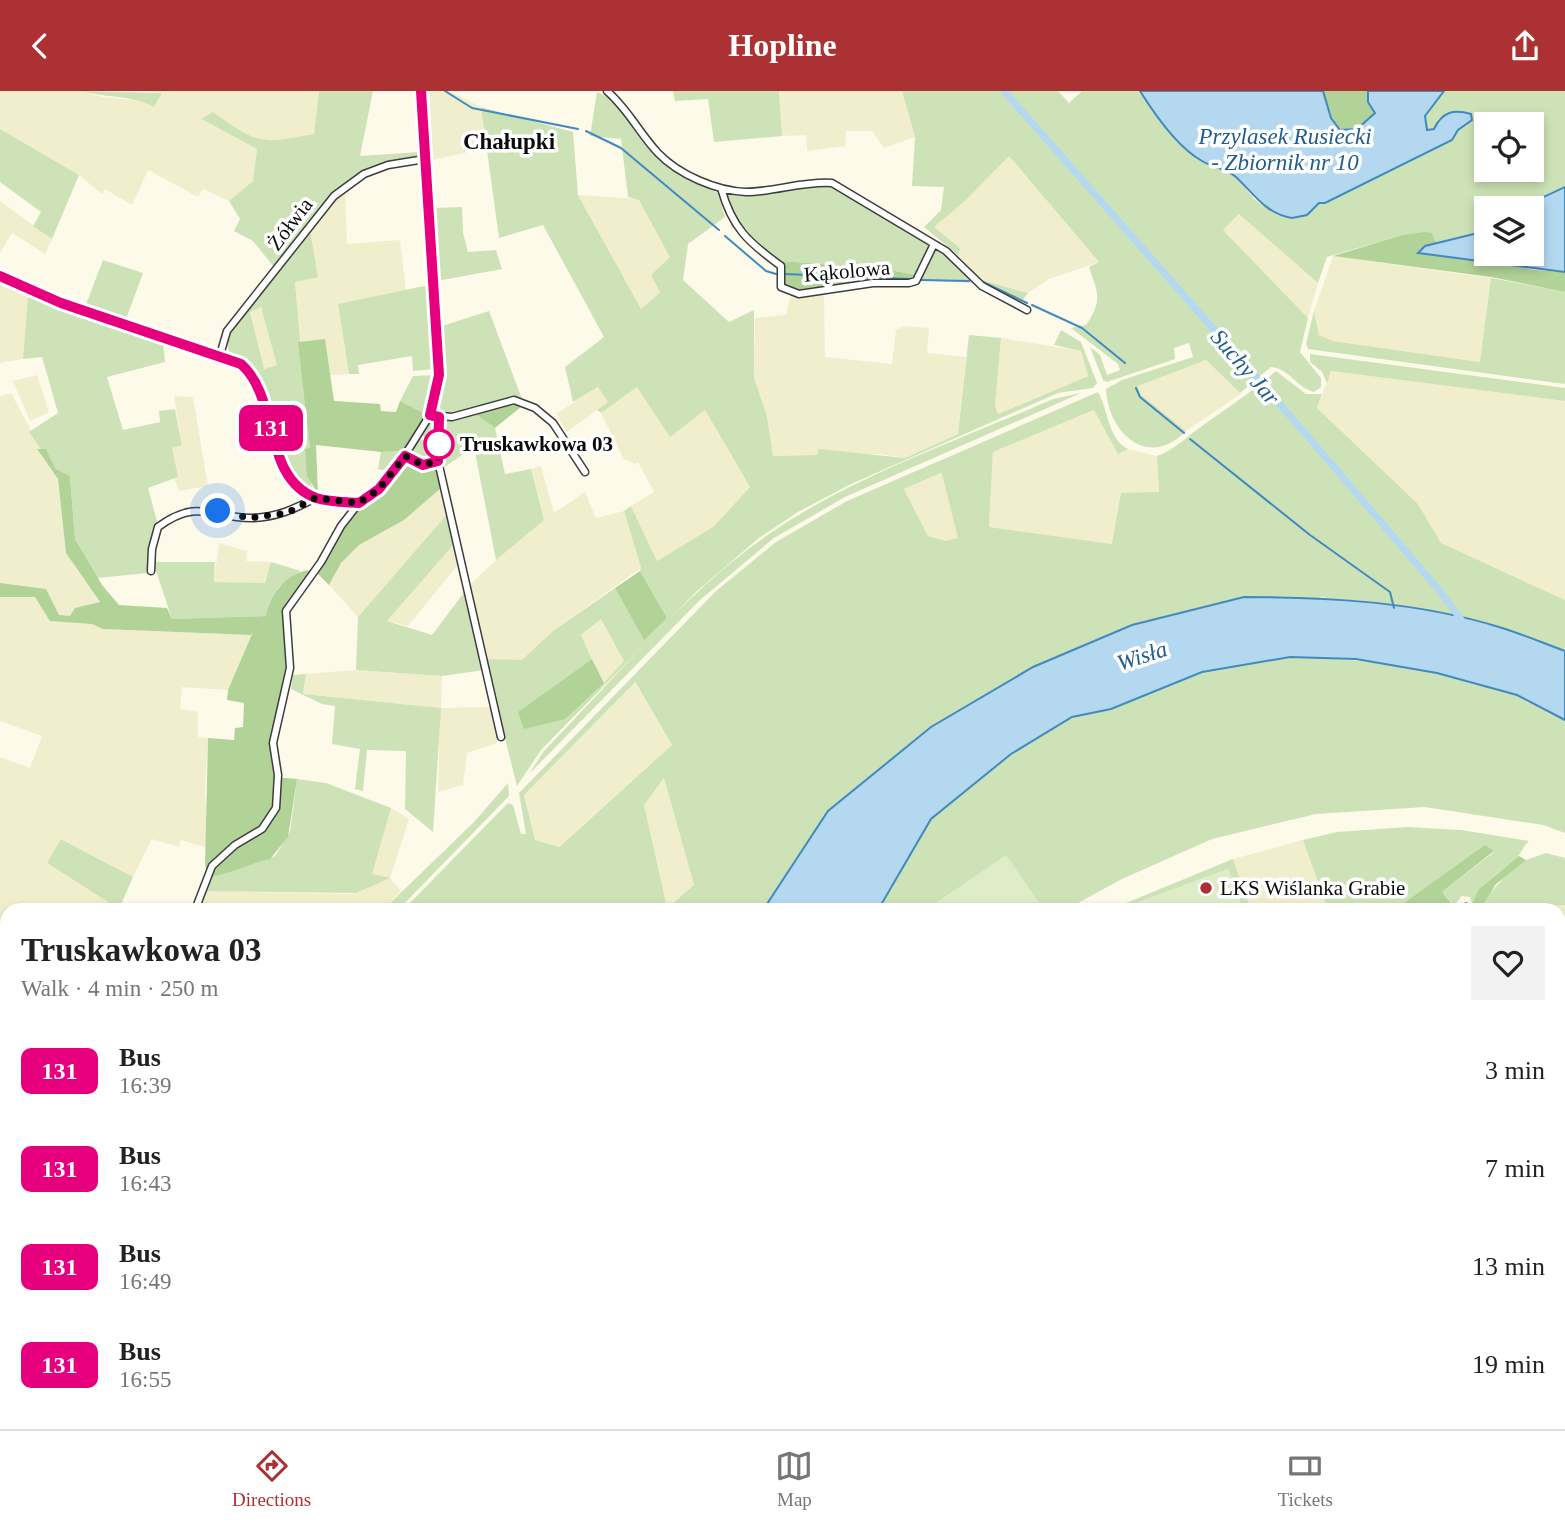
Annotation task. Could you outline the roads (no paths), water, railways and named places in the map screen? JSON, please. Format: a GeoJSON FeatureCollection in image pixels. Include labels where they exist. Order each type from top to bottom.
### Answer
{"type":"FeatureCollection","features":[{"type":"Feature","properties":{"kind":"street"},"geometry":{"type":"LineString","coordinates":[[198,903],[212,866],[235,845],[262,829],[273,817],[278,792],[273,743],[290,668],[286,611],[321,562],[341,526],[359,503],[379,489],[405,456],[430,415],[439,375],[421,91]]}},
{"type":"Feature","properties":{"kind":"street"},"geometry":{"type":"LineString","coordinates":[[607,91],[617,99],[658,153],[683,171],[721,188],[751,192],[814,182],[832,183],[946,251],[982,286],[1027,310]]}},
{"type":"Feature","properties":{"kind":"street"},"geometry":{"type":"LineString","coordinates":[[617,99],[620,91]]}},
{"type":"Feature","properties":{"kind":"street","name":"Żółwia"},"geometry":{"type":"LineString","coordinates":[[220,355],[227,331],[334,196],[364,174],[388,165],[425,159]]}},
{"type":"Feature","properties":{"kind":"street","name":"Kąkolowa"},"geometry":{"type":"LineString","coordinates":[[721,188],[730,218],[738,229],[781,266],[781,287],[799,294],[873,283],[916,281],[933,244]]}},
{"type":"Feature","properties":{"kind":"street"},"geometry":{"type":"LineString","coordinates":[[0,276],[61,303],[220,355],[248,370],[261,395],[278,449],[292,482],[315,498],[359,503]]}},
{"type":"Feature","properties":{"kind":"street"},"geometry":{"type":"LineString","coordinates":[[430,415],[439,417],[514,400],[535,408],[553,423],[585,472]]}},
{"type":"Feature","properties":{"kind":"street"},"geometry":{"type":"LineString","coordinates":[[439,417],[438,461],[501,737]]}},
{"type":"Feature","properties":{"kind":"street"},"geometry":{"type":"LineString","coordinates":[[405,456],[423,465],[438,461]]}},
{"type":"Feature","properties":{"kind":"street"},"geometry":{"type":"LineString","coordinates":[[151,571],[152,549],[158,527],[176,516],[203,511],[249,518],[274,515],[315,498]]}},
{"type":"Feature","properties":{"kind":"water","name":"Przylasek Rusiecki - Zbiornik nr 10"},"geometry":{"type":"Polygon","coordinates":[[[1140,91],[1323,91],[1331,118],[1340,130],[1357,129],[1375,113],[1368,102],[1368,91],[1444,91],[1425,116],[1427,130],[1434,129],[1444,115],[1453,112],[1471,114],[1472,120],[1458,130],[1452,140],[1325,203],[1319,203],[1307,215],[1292,218],[1268,208],[1232,174],[1206,163],[1184,148],[1140,91]]]}},
{"type":"Feature","properties":{"kind":"water"},"geometry":{"type":"Polygon","coordinates":[[[1565,187],[1565,272],[1519,266],[1544,266],[1544,197],[1565,187]]]}},
{"type":"Feature","properties":{"kind":"water"},"geometry":{"type":"Polygon","coordinates":[[[1474,234],[1474,260],[1418,253],[1425,246],[1474,234]]]}},
{"type":"Feature","properties":{"kind":"water","name":"Wisła"},"geometry":{"type":"Polygon","coordinates":[[[1244,597],[1341,600],[1437,612],[1499,627],[1565,651],[1565,720],[1517,695],[1437,673],[1356,659],[1290,657],[1202,672],[1111,709],[1072,717],[1011,754],[931,819],[882,903],[768,903],[828,811],[931,727],[1033,667],[1132,625],[1244,597]]]}},
{"type":"Feature","properties":{"kind":"waterway"},"geometry":{"type":"LineString","coordinates":[[445,91],[472,108],[578,129]]}},
{"type":"Feature","properties":{"kind":"waterway","name":"Suchy Jar"},"geometry":{"type":"LineString","coordinates":[[1004,91],[1305,433],[1438,589],[1466,626]]}},
{"type":"Feature","properties":{"kind":"waterway"},"geometry":{"type":"LineString","coordinates":[[586,131],[621,148],[719,230]]}},
{"type":"Feature","properties":{"kind":"waterway"},"geometry":{"type":"LineString","coordinates":[[725,236],[766,271],[776,274]]}},
{"type":"Feature","properties":{"kind":"waterway"},"geometry":{"type":"LineString","coordinates":[[784,274],[910,279]]}},
{"type":"Feature","properties":{"kind":"waterway"},"geometry":{"type":"LineString","coordinates":[[921,280],[969,281]]}},
{"type":"Feature","properties":{"kind":"waterway"},"geometry":{"type":"LineString","coordinates":[[981,281],[1027,303]]}},
{"type":"Feature","properties":{"kind":"waterway"},"geometry":{"type":"LineString","coordinates":[[1032,305],[1082,328],[1125,363]]}},
{"type":"Feature","properties":{"kind":"waterway"},"geometry":{"type":"LineString","coordinates":[[1136,388],[1140,397],[1184,433]]}},
{"type":"Feature","properties":{"kind":"waterway"},"geometry":{"type":"LineString","coordinates":[[1190,439],[1310,535],[1390,592],[1394,608]]}},
{"type":"Feature","properties":{"kind":"place","name":"Truskawkowa 03"},"geometry":{"type":"Point","coordinates":[439,444]}},
{"type":"Feature","properties":{"kind":"place","name":"LKS Wiślanka Grabie"},"geometry":{"type":"Point","coordinates":[1206,888]}},
{"type":"Feature","properties":{"kind":"district","name":"Chałupki"},"geometry":{"type":"Point","coordinates":[509,141]}}]}
